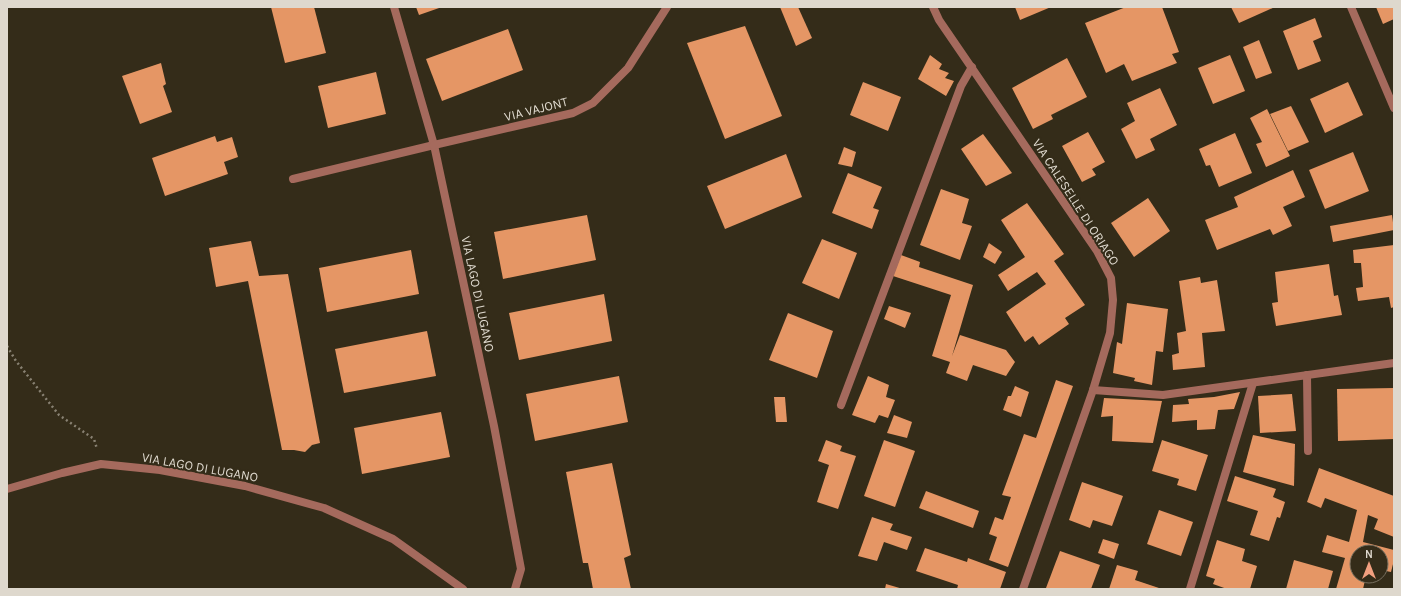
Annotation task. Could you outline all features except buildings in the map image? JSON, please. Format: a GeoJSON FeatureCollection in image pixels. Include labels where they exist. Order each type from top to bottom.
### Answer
{"type":"FeatureCollection","features":[{"type":"Feature","properties":{"kind":"street","name":"VIA LAGO DI LUGANO"},"geometry":{"type":"LineString","coordinates":[[394,7],[434,145],[494,426],[521,569],[515,589]]}},
{"type":"Feature","properties":{"kind":"street","name":"VIA VAJONT"},"geometry":{"type":"LineString","coordinates":[[293,179],[573,113],[593,103],[628,68],[668,7]]}},
{"type":"Feature","properties":{"kind":"street","name":"VIA CALESELLE DI ORIAGO"},"geometry":{"type":"LineString","coordinates":[[933,7],[939,20],[1097,251],[1111,278],[1113,300],[1110,333],[1093,390],[1023,589]]}},
{"type":"Feature","properties":{"kind":"street"},"geometry":{"type":"LineString","coordinates":[[1351,7],[1394,108]]}},
{"type":"Feature","properties":{"kind":"street"},"geometry":{"type":"LineString","coordinates":[[842,405],[961,86],[972,67]]}},
{"type":"Feature","properties":{"kind":"street"},"geometry":{"type":"LineString","coordinates":[[1093,390],[1163,395],[1394,364]]}},
{"type":"Feature","properties":{"kind":"street"},"geometry":{"type":"LineString","coordinates":[[1307,375],[1308,451]]}},
{"type":"Feature","properties":{"kind":"street"},"geometry":{"type":"LineString","coordinates":[[1190,589],[1253,383]]}},
{"type":"Feature","properties":{"kind":"street","name":"VIA LAGO DI LUGANO"},"geometry":{"type":"LineString","coordinates":[[7,489],[62,473],[101,464],[160,470],[244,486],[324,508],[393,539],[463,589]]}},
{"type":"Feature","properties":{"kind":"path"},"geometry":{"type":"LineString","coordinates":[[7,346],[16,361],[59,415],[94,439],[101,464]]}}]}
